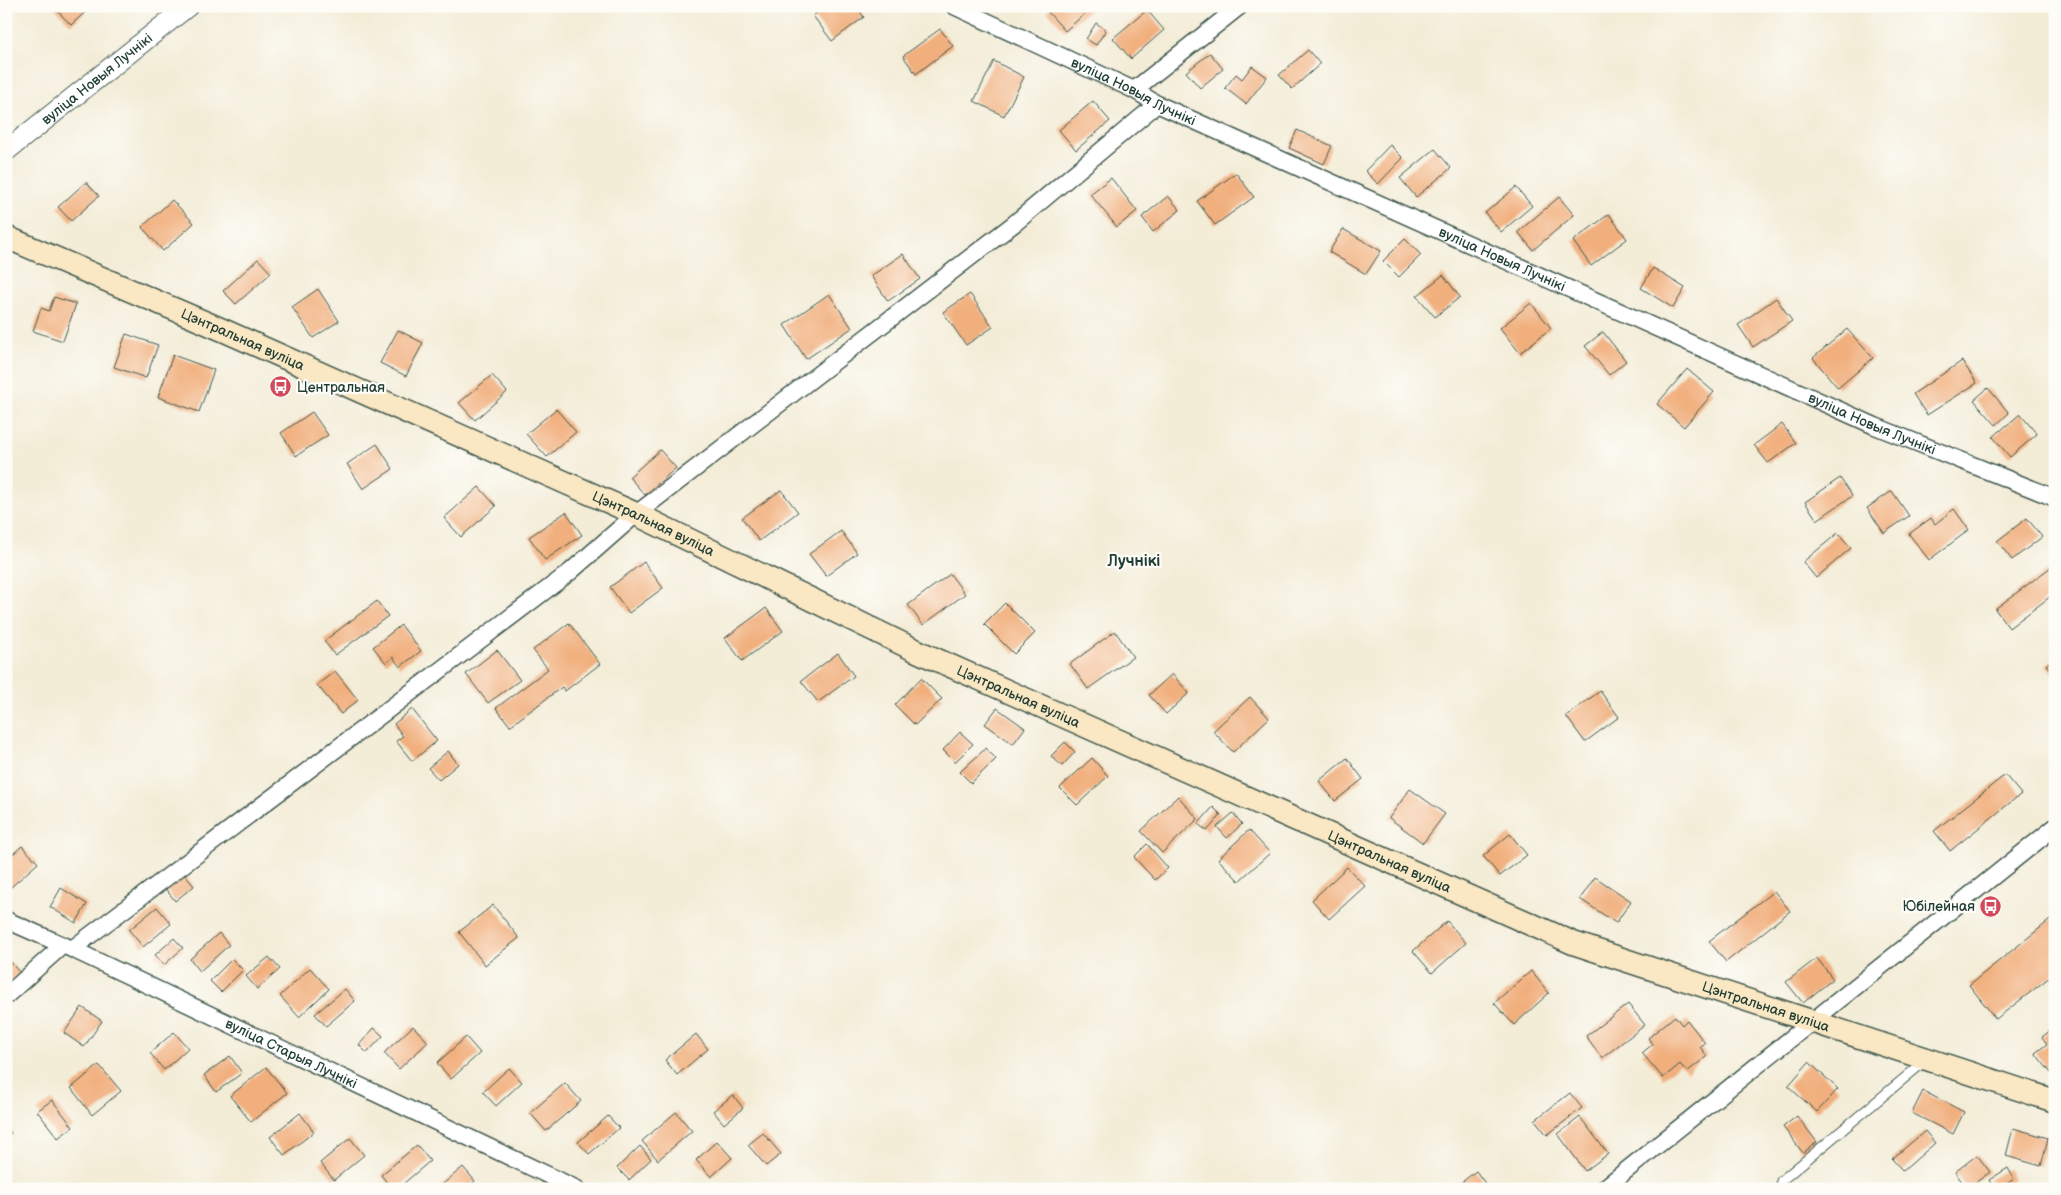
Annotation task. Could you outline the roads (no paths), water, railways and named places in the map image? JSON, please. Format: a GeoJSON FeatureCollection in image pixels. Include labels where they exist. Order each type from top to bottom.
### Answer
{"type":"FeatureCollection","features":[{"type":"Feature","properties":{"kind":"main road","name":"Цэнтральная вуліца"},"geometry":{"type":"LineString","coordinates":[[6,237],[225,331],[636,514],[917,651],[1573,943],[2055,1100]]}},
{"type":"Feature","properties":{"kind":"street","name":"вуліца Новыя Лучнікі"},"geometry":{"type":"LineString","coordinates":[[6,151],[188,6]]}},
{"type":"Feature","properties":{"kind":"street","name":"вуліца Новыя Лучнікі"},"geometry":{"type":"LineString","coordinates":[[954,6],[1134,90],[1157,104],[1875,426],[2055,498]]}},
{"type":"Feature","properties":{"kind":"street"},"geometry":{"type":"LineString","coordinates":[[1134,90],[1240,6]]}},
{"type":"Feature","properties":{"kind":"street"},"geometry":{"type":"LineString","coordinates":[[6,996],[68,947],[570,572],[636,514],[1015,223],[1157,104]]}},
{"type":"Feature","properties":{"kind":"street"},"geometry":{"type":"LineString","coordinates":[[1603,1189],[1810,1021],[2055,827]]}},
{"type":"Feature","properties":{"kind":"street","name":"вуліца Старыя Лучнікі"},"geometry":{"type":"LineString","coordinates":[[6,920],[68,947],[577,1189]]}},
{"type":"Feature","properties":{"kind":"lane"},"geometry":{"type":"LineString","coordinates":[[1781,1181],[1927,1059]]}},
{"type":"Feature","properties":{"kind":"place","name":"Центральная"},"geometry":{"type":"Point","coordinates":[281,387]}},
{"type":"Feature","properties":{"kind":"place","name":"Юбілейная"},"geometry":{"type":"Point","coordinates":[1991,906]}},
{"type":"Feature","properties":{"kind":"district","name":"Лучнікі"},"geometry":{"type":"Point","coordinates":[1134,561]}}]}
